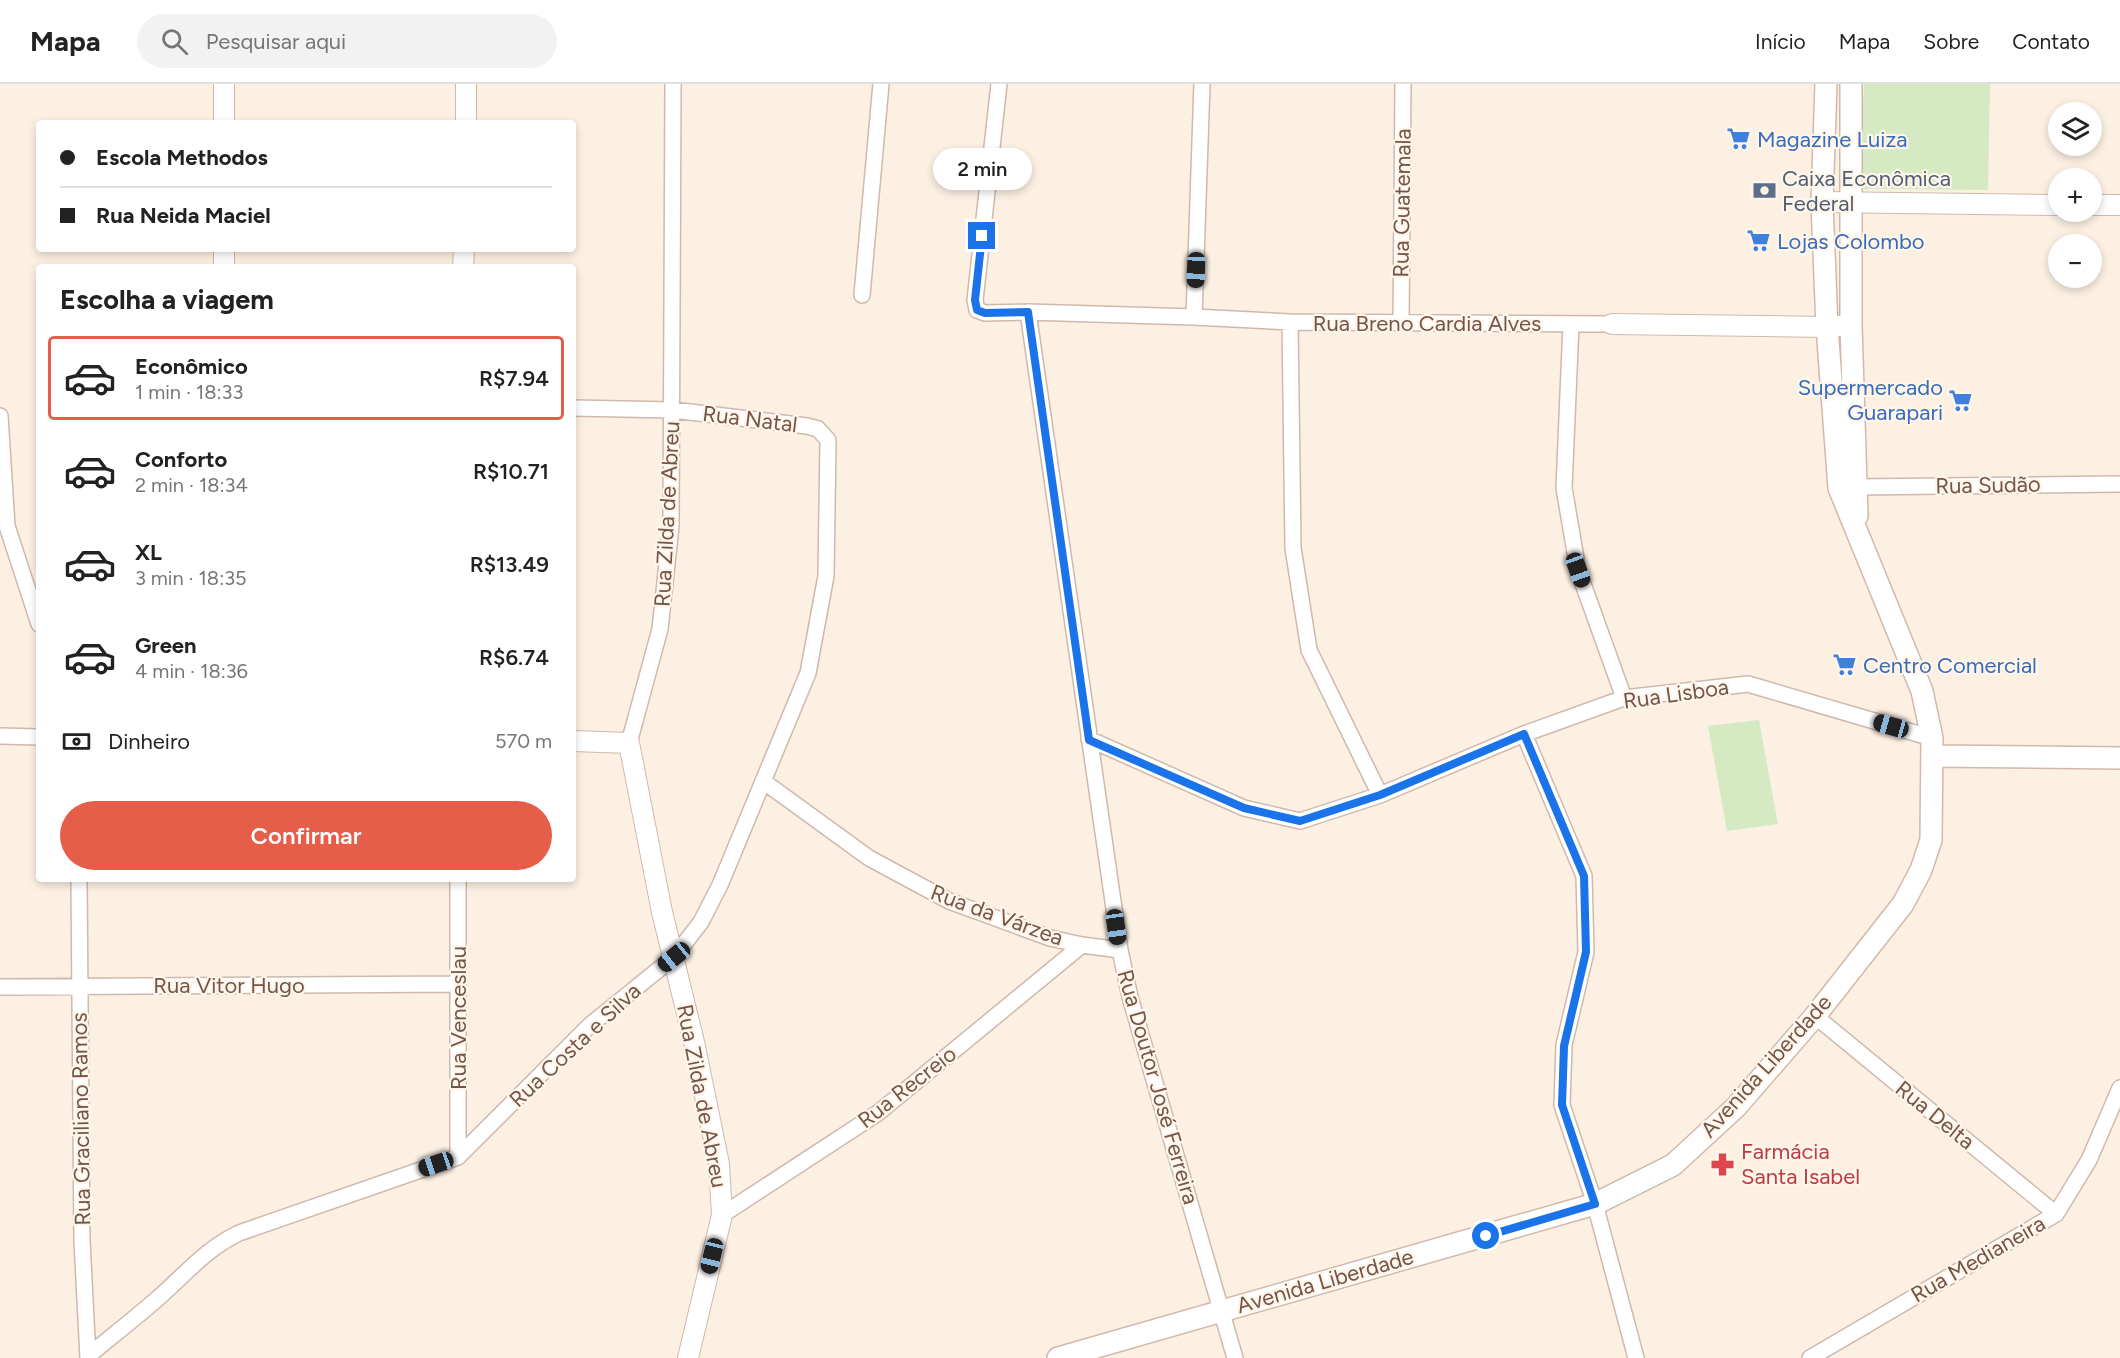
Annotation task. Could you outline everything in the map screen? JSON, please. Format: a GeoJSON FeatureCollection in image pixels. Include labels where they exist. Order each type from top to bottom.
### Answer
{"type":"FeatureCollection","features":[{"type":"Feature","properties":{"kind":"main road","name":"Avenida Liberdade"},"geometry":{"type":"LineString","coordinates":[[1059,1358],[1595,1204],[1673,1165],[1736,1107],[1815,1016],[1903,904],[1921,870],[1931,840],[1932,747],[1923,691],[1839,488],[1827,327],[1822,202],[1826,84]]}},
{"type":"Feature","properties":{"kind":"main road","name":"Avenida Liberdade"},"geometry":{"type":"LineString","coordinates":[[1851,84],[1851,325],[1858,535]]}},
{"type":"Feature","properties":{"kind":"main road","name":"Rua Lisboa"},"geometry":{"type":"LineString","coordinates":[[1932,747],[2120,758]]}},
{"type":"Feature","properties":{"kind":"street"},"geometry":{"type":"LineString","coordinates":[[224,84],[224,120]]}},
{"type":"Feature","properties":{"kind":"street"},"geometry":{"type":"LineString","coordinates":[[466,84],[466,120]]}},
{"type":"Feature","properties":{"kind":"street","name":"Rua Zilda de Abreu"},"geometry":{"type":"LineString","coordinates":[[673,84],[671,526],[660,629],[629,743],[662,912],[694,1042],[719,1164],[722,1215],[688,1358]]}},
{"type":"Feature","properties":{"kind":"street"},"geometry":{"type":"LineString","coordinates":[[862,295],[881,84]]}},
{"type":"Feature","properties":{"kind":"street","name":"Rua Breno Cardia Alves"},"geometry":{"type":"LineString","coordinates":[[999,84],[975,300],[977,310],[985,313],[1028,312],[1290,322],[1827,327],[1851,325]]}},
{"type":"Feature","properties":{"kind":"street"},"geometry":{"type":"LineString","coordinates":[[1194,317],[1202,84]]}},
{"type":"Feature","properties":{"kind":"street","name":"Rua Guatemala"},"geometry":{"type":"LineString","coordinates":[[1401,322],[1403,84]]}},
{"type":"Feature","properties":{"kind":"street"},"geometry":{"type":"LineString","coordinates":[[1822,202],[2048,205]]}},
{"type":"Feature","properties":{"kind":"street"},"geometry":{"type":"LineString","coordinates":[[2102,205],[2120,205]]}},
{"type":"Feature","properties":{"kind":"street","name":"Rua Doutor José Ferreira"},"geometry":{"type":"LineString","coordinates":[[1028,312],[1120,950],[1130,997],[1235,1358]]}},
{"type":"Feature","properties":{"kind":"street"},"geometry":{"type":"LineString","coordinates":[[1290,322],[1293,548],[1309,650],[1380,795]]}},
{"type":"Feature","properties":{"kind":"street"},"geometry":{"type":"LineString","coordinates":[[1571,324],[1564,488],[1578,570],[1624,698]]}},
{"type":"Feature","properties":{"kind":"street","name":"Rua Natal"},"geometry":{"type":"LineString","coordinates":[[576,408],[673,410],[818,429]]}},
{"type":"Feature","properties":{"kind":"street"},"geometry":{"type":"LineString","coordinates":[[0,416],[4,526],[36,616]]}},
{"type":"Feature","properties":{"kind":"street","name":"Rua Costa e Silva"},"geometry":{"type":"LineString","coordinates":[[88,1357],[157,1299],[209,1249],[221,1241],[458,1156],[590,1026],[674,957],[701,922],[720,885],[808,673],[826,576],[828,440],[818,429]]}},
{"type":"Feature","properties":{"kind":"street","name":"Rua Sudão"},"geometry":{"type":"LineString","coordinates":[[1855,487],[2120,484]]}},
{"type":"Feature","properties":{"kind":"street","name":"Rua Lisboa"},"geometry":{"type":"LineString","coordinates":[[1089,740],[1244,808],[1300,821],[1380,795],[1524,734],[1624,698],[1748,684],[1932,747]]}},
{"type":"Feature","properties":{"kind":"street"},"geometry":{"type":"LineString","coordinates":[[1524,734],[1584,876],[1586,952],[1564,1046],[1562,1105],[1595,1204],[1636,1358]]}},
{"type":"Feature","properties":{"kind":"street"},"geometry":{"type":"LineString","coordinates":[[0,736],[36,736]]}},
{"type":"Feature","properties":{"kind":"street"},"geometry":{"type":"LineString","coordinates":[[576,741],[629,743]]}},
{"type":"Feature","properties":{"kind":"street","name":"Rua da Várzea"},"geometry":{"type":"LineString","coordinates":[[762,781],[869,858],[949,901],[1050,938],[1120,950]]}},
{"type":"Feature","properties":{"kind":"street","name":"Rua Graciliano Ramos"},"geometry":{"type":"LineString","coordinates":[[79,882],[82,1241],[88,1357]]}},
{"type":"Feature","properties":{"kind":"street","name":"Rua Venceslau"},"geometry":{"type":"LineString","coordinates":[[458,882],[458,1156]]}},
{"type":"Feature","properties":{"kind":"street","name":"Rua Recreio"},"geometry":{"type":"LineString","coordinates":[[722,1215],[878,1113],[1082,945]]}},
{"type":"Feature","properties":{"kind":"street","name":"Rua Vitor Hugo"},"geometry":{"type":"LineString","coordinates":[[0,987],[457,984]]}},
{"type":"Feature","properties":{"kind":"street","name":"Rua Delta"},"geometry":{"type":"LineString","coordinates":[[1815,1016],[2056,1214]]}},
{"type":"Feature","properties":{"kind":"street","name":"Rua Medianeira"},"geometry":{"type":"LineString","coordinates":[[1810,1358],[2056,1214],[2089,1160],[2120,1088]]}},
{"type":"Feature","properties":{"kind":"green space"},"geometry":{"type":"Polygon","coordinates":[[[1864,84],[1990,84],[1988,190],[1857,189],[1864,84]]]}},
{"type":"Feature","properties":{"kind":"green space"},"geometry":{"type":"Polygon","coordinates":[[[1759,720],[1778,824],[1727,831],[1708,726],[1759,720]]]}},
{"type":"Feature","properties":{"kind":"place","name":"Magazine Luiza"},"geometry":{"type":"Point","coordinates":[1739,139]}},
{"type":"Feature","properties":{"kind":"place","name":"Caixa Econômica Federal"},"geometry":{"type":"Point","coordinates":[1764,191]}},
{"type":"Feature","properties":{"kind":"place","name":"Lojas Colombo"},"geometry":{"type":"Point","coordinates":[1759,241]}},
{"type":"Feature","properties":{"kind":"place","name":"Supermercado Guarapari"},"geometry":{"type":"Point","coordinates":[1961,400]}},
{"type":"Feature","properties":{"kind":"place","name":"Centro Comercial"},"geometry":{"type":"Point","coordinates":[1845,665]}},
{"type":"Feature","properties":{"kind":"place","name":"Farmácia Santa Isabel"},"geometry":{"type":"Point","coordinates":[1723,1164]}},
{"type":"Feature","properties":{"kind":"route"},"geometry":{"type":"LineString","coordinates":[[982,236],[975,300],[977,310],[985,313],[1028,312],[1089,740],[1244,808],[1300,821],[1380,795],[1524,734],[1584,876],[1586,952],[1564,1046],[1562,1105],[1595,1204],[1486,1236]]}}]}
